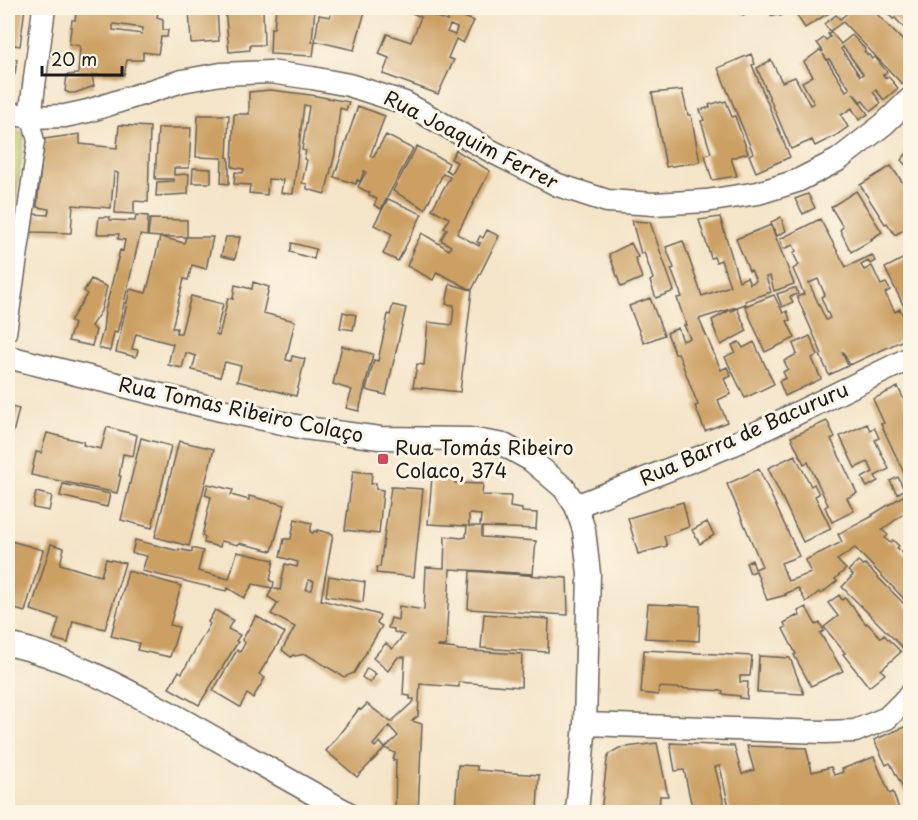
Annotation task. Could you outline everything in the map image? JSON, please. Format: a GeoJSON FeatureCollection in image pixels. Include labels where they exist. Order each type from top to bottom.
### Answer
{"type":"FeatureCollection","features":[{"type":"Feature","properties":{"kind":"street"},"geometry":{"type":"LineString","coordinates":[[8,333],[36,141],[30,117],[44,8]]}},
{"type":"Feature","properties":{"kind":"street","name":"Rua Joaquim Ferrer"},"geometry":{"type":"LineString","coordinates":[[8,113],[30,117],[65,116],[88,111],[182,81],[221,74],[270,72],[349,85],[405,103],[558,185],[607,201],[654,204],[705,201],[758,193],[797,181],[838,159],[884,124],[910,99]]}},
{"type":"Feature","properties":{"kind":"street","name":"Rua Tomas Ribeiro Colaço"},"geometry":{"type":"LineString","coordinates":[[8,357],[220,410],[305,428],[380,438],[470,439],[494,442],[531,460],[564,488],[576,506],[584,530],[589,574],[585,724],[577,813]]}},
{"type":"Feature","properties":{"kind":"street","name":"Rua Barra de Bacururu"},"geometry":{"type":"LineString","coordinates":[[576,506],[734,444],[910,358]]}},
{"type":"Feature","properties":{"kind":"street"},"geometry":{"type":"LineString","coordinates":[[8,644],[61,659],[107,679],[223,742],[340,811]]}},
{"type":"Feature","properties":{"kind":"street"},"geometry":{"type":"LineString","coordinates":[[585,724],[824,732],[855,731],[887,718],[910,695]]}},
{"type":"Feature","properties":{"kind":"green space"},"geometry":{"type":"Polygon","coordinates":[[[8,125],[24,134],[8,265],[8,125]]]}},
{"type":"Feature","properties":{"kind":"building"},"geometry":{"type":"Polygon","coordinates":[[[8,8],[25,8],[20,46],[8,44],[8,8]]]}},
{"type":"Feature","properties":{"kind":"building"},"geometry":{"type":"Polygon","coordinates":[[[77,8],[122,8],[158,12],[157,17],[163,19],[163,30],[168,30],[167,37],[161,37],[158,54],[143,52],[143,60],[127,60],[124,75],[92,75],[94,86],[69,93],[65,91],[67,75],[78,74],[80,46],[69,44],[72,20],[75,20],[77,8]],[[113,24],[113,30],[142,34],[143,28],[113,24]]]}},
{"type":"Feature","properties":{"kind":"building"},"geometry":{"type":"Polygon","coordinates":[[[189,8],[217,8],[219,41],[191,43],[189,8]]]}},
{"type":"Feature","properties":{"kind":"building"},"geometry":{"type":"Polygon","coordinates":[[[225,8],[263,8],[264,45],[250,45],[250,50],[229,52],[225,8]]]}},
{"type":"Feature","properties":{"kind":"building"},"geometry":{"type":"Polygon","coordinates":[[[276,8],[315,8],[313,56],[270,54],[271,28],[274,28],[276,8]]]}},
{"type":"Feature","properties":{"kind":"building"},"geometry":{"type":"Polygon","coordinates":[[[333,8],[366,8],[354,50],[315,41],[319,15],[330,17],[333,8]]]}},
{"type":"Feature","properties":{"kind":"building"},"geometry":{"type":"Polygon","coordinates":[[[401,8],[435,8],[433,16],[447,21],[451,12],[474,21],[463,43],[456,39],[448,58],[454,60],[438,94],[383,74],[389,58],[379,54],[387,34],[411,42],[421,17],[401,8]],[[450,25],[447,32],[455,35],[457,28],[450,25]]]}},
{"type":"Feature","properties":{"kind":"building"},"geometry":{"type":"Polygon","coordinates":[[[440,8],[455,8],[453,13],[440,8]]]}},
{"type":"Feature","properties":{"kind":"building"},"geometry":{"type":"Polygon","coordinates":[[[740,8],[757,8],[743,15],[740,8]]]}},
{"type":"Feature","properties":{"kind":"building"},"geometry":{"type":"Polygon","coordinates":[[[766,8],[786,8],[781,10],[784,14],[780,16],[777,13],[772,16],[766,8]]]}},
{"type":"Feature","properties":{"kind":"building"},"geometry":{"type":"Polygon","coordinates":[[[792,8],[837,8],[805,28],[792,8]]]}},
{"type":"Feature","properties":{"kind":"building"},"geometry":{"type":"Polygon","coordinates":[[[857,8],[871,8],[908,46],[910,44],[910,75],[902,84],[843,22],[830,31],[824,24],[836,15],[840,19],[857,8]]]}},
{"type":"Feature","properties":{"kind":"building"},"geometry":{"type":"Polygon","coordinates":[[[882,8],[910,8],[910,34],[895,18],[893,19],[882,8]]]}},
{"type":"Feature","properties":{"kind":"building"},"geometry":{"type":"Polygon","coordinates":[[[831,32],[841,44],[852,35],[872,59],[875,57],[887,72],[883,75],[886,78],[888,76],[898,88],[884,100],[876,90],[873,92],[881,103],[871,111],[853,93],[868,114],[859,120],[852,108],[841,115],[848,127],[835,136],[815,146],[812,140],[791,149],[757,68],[771,60],[782,82],[795,77],[810,105],[814,103],[802,82],[813,76],[804,62],[820,50],[823,51],[817,43],[830,37],[828,34],[831,32]],[[843,47],[841,49],[860,76],[863,74],[843,47]],[[823,54],[846,91],[850,89],[829,59],[827,60],[823,54]]]}},
{"type":"Feature","properties":{"kind":"building"},"geometry":{"type":"Polygon","coordinates":[[[751,54],[755,64],[752,65],[790,157],[756,172],[749,155],[753,153],[718,68],[751,54]]]}},
{"type":"Feature","properties":{"kind":"building"},"geometry":{"type":"Polygon","coordinates":[[[8,59],[17,59],[15,74],[8,77],[8,59]]]}},
{"type":"Feature","properties":{"kind":"building"},"geometry":{"type":"Polygon","coordinates":[[[271,90],[349,102],[346,110],[340,108],[335,154],[325,194],[307,189],[307,184],[302,183],[307,160],[304,159],[306,151],[302,150],[309,106],[304,105],[293,194],[281,193],[283,180],[268,179],[267,195],[249,193],[250,185],[234,184],[235,172],[243,173],[244,169],[232,167],[234,114],[249,114],[249,92],[271,90]]]}},
{"type":"Feature","properties":{"kind":"building"},"geometry":{"type":"Polygon","coordinates":[[[682,90],[688,115],[691,115],[700,162],[666,167],[652,93],[682,90]]]}},
{"type":"Feature","properties":{"kind":"building"},"geometry":{"type":"Polygon","coordinates":[[[726,101],[732,117],[735,116],[748,153],[731,158],[737,176],[712,180],[705,155],[711,153],[700,110],[726,101]]]}},
{"type":"Feature","properties":{"kind":"building"},"geometry":{"type":"Polygon","coordinates":[[[358,106],[385,116],[370,156],[373,157],[386,135],[413,149],[381,209],[374,205],[377,199],[358,187],[366,172],[364,171],[360,181],[357,180],[356,184],[334,177],[358,106]]]}},
{"type":"Feature","properties":{"kind":"building"},"geometry":{"type":"Polygon","coordinates":[[[198,115],[229,115],[227,157],[229,158],[229,184],[221,183],[222,158],[196,157],[198,115]]]}},
{"type":"Feature","properties":{"kind":"building"},"geometry":{"type":"Polygon","coordinates":[[[119,125],[150,127],[148,202],[134,201],[134,214],[115,213],[118,173],[114,172],[111,208],[73,205],[71,233],[31,232],[33,214],[48,215],[49,209],[37,207],[44,139],[80,134],[80,144],[117,148],[119,125]]]}},
{"type":"Feature","properties":{"kind":"building"},"geometry":{"type":"Polygon","coordinates":[[[158,128],[191,128],[189,168],[174,168],[174,175],[189,174],[188,194],[156,196],[157,182],[174,181],[174,179],[155,179],[158,128]]]}},
{"type":"Feature","properties":{"kind":"building"},"geometry":{"type":"Polygon","coordinates":[[[417,146],[449,163],[446,170],[451,173],[457,162],[451,159],[456,150],[490,171],[457,234],[479,246],[480,243],[477,242],[480,236],[483,238],[487,230],[499,236],[472,290],[437,272],[433,280],[407,266],[422,233],[449,250],[451,246],[441,240],[447,229],[444,228],[449,218],[432,209],[450,177],[443,174],[425,209],[393,191],[417,146]]]}},
{"type":"Feature","properties":{"kind":"building"},"geometry":{"type":"Polygon","coordinates":[[[910,150],[910,170],[901,160],[910,150]]]}},
{"type":"Feature","properties":{"kind":"building"},"geometry":{"type":"Polygon","coordinates":[[[891,166],[910,193],[910,226],[895,235],[887,223],[885,224],[860,185],[891,166]]]}},
{"type":"Feature","properties":{"kind":"building"},"geometry":{"type":"Polygon","coordinates":[[[193,168],[211,169],[211,183],[192,183],[193,168]]]}},
{"type":"Feature","properties":{"kind":"building"},"geometry":{"type":"Polygon","coordinates":[[[856,191],[882,232],[851,252],[840,230],[843,227],[831,207],[856,191]]]}},
{"type":"Feature","properties":{"kind":"building"},"geometry":{"type":"Polygon","coordinates":[[[808,194],[815,208],[803,214],[795,199],[808,194]]]}},
{"type":"Feature","properties":{"kind":"building"},"geometry":{"type":"Polygon","coordinates":[[[388,199],[422,214],[398,261],[383,254],[392,234],[374,225],[388,199]]]}},
{"type":"Feature","properties":{"kind":"building"},"geometry":{"type":"Polygon","coordinates":[[[136,215],[148,216],[147,236],[140,235],[117,333],[114,332],[110,351],[98,348],[120,250],[123,251],[125,240],[118,239],[119,234],[97,234],[99,217],[135,221],[136,215]]]}},
{"type":"Feature","properties":{"kind":"building"},"geometry":{"type":"Polygon","coordinates":[[[720,217],[739,281],[747,277],[750,284],[756,281],[751,270],[749,271],[736,239],[771,225],[794,284],[774,291],[770,276],[766,277],[771,292],[745,301],[746,304],[699,319],[721,370],[727,367],[731,376],[724,379],[731,394],[718,400],[727,422],[705,431],[695,406],[698,405],[678,353],[675,354],[667,333],[678,328],[683,341],[690,338],[677,298],[682,297],[671,269],[674,268],[666,247],[683,241],[702,296],[730,286],[721,260],[716,262],[714,257],[711,258],[699,220],[720,217]]]}},
{"type":"Feature","properties":{"kind":"building"},"geometry":{"type":"Polygon","coordinates":[[[781,217],[786,231],[777,236],[771,222],[781,217]]]}},
{"type":"Feature","properties":{"kind":"building"},"geometry":{"type":"Polygon","coordinates":[[[150,219],[187,220],[187,237],[213,237],[206,269],[192,265],[188,280],[184,279],[172,328],[177,328],[176,333],[181,333],[191,296],[223,304],[216,334],[219,336],[228,298],[233,299],[235,285],[252,289],[253,282],[269,287],[263,313],[295,321],[286,360],[291,361],[292,356],[305,359],[296,396],[237,381],[241,366],[225,362],[220,377],[192,370],[196,356],[186,353],[182,368],[168,365],[173,344],[136,334],[132,349],[138,350],[136,357],[116,352],[130,289],[146,293],[151,275],[160,237],[148,236],[150,219]],[[161,237],[184,243],[186,237],[161,237]]]}},
{"type":"Feature","properties":{"kind":"building"},"geometry":{"type":"Polygon","coordinates":[[[820,219],[846,267],[872,255],[875,261],[870,264],[868,261],[861,265],[864,270],[872,266],[881,285],[886,283],[890,290],[885,293],[895,312],[900,309],[904,317],[908,315],[885,268],[910,255],[910,337],[850,365],[842,352],[848,366],[829,375],[797,297],[804,294],[793,269],[799,265],[793,253],[796,251],[793,245],[783,249],[780,239],[820,219]],[[818,279],[809,283],[826,320],[830,318],[821,297],[825,295],[818,279]]]}},
{"type":"Feature","properties":{"kind":"building"},"geometry":{"type":"Polygon","coordinates":[[[632,221],[650,222],[674,291],[656,298],[650,281],[653,279],[644,252],[641,254],[632,221]]]}},
{"type":"Feature","properties":{"kind":"building"},"geometry":{"type":"Polygon","coordinates":[[[226,237],[240,237],[235,259],[221,256],[226,237]]]}},
{"type":"Feature","properties":{"kind":"building"},"geometry":{"type":"Polygon","coordinates":[[[292,243],[316,249],[314,259],[290,252],[292,243]]]}},
{"type":"Feature","properties":{"kind":"building"},"geometry":{"type":"Polygon","coordinates":[[[631,243],[638,257],[635,258],[642,278],[621,287],[609,254],[631,243]]]}},
{"type":"Feature","properties":{"kind":"building"},"geometry":{"type":"Polygon","coordinates":[[[91,279],[107,287],[101,311],[91,326],[96,330],[92,346],[68,341],[74,324],[70,321],[87,294],[84,291],[91,279]]]}},
{"type":"Feature","properties":{"kind":"building"},"geometry":{"type":"Polygon","coordinates":[[[450,284],[472,290],[460,392],[413,387],[417,364],[424,365],[428,322],[452,325],[454,305],[446,304],[450,284]]]}},
{"type":"Feature","properties":{"kind":"building"},"geometry":{"type":"Polygon","coordinates":[[[794,288],[798,294],[790,297],[793,302],[782,307],[777,294],[794,288]]]}},
{"type":"Feature","properties":{"kind":"building"},"geometry":{"type":"Polygon","coordinates":[[[774,295],[783,313],[787,311],[790,320],[787,321],[795,338],[765,352],[745,306],[774,295]]]}},
{"type":"Feature","properties":{"kind":"building"},"geometry":{"type":"Polygon","coordinates":[[[650,298],[664,335],[644,343],[629,306],[650,298]]]}},
{"type":"Feature","properties":{"kind":"building"},"geometry":{"type":"Polygon","coordinates":[[[393,305],[406,308],[386,395],[366,390],[374,360],[378,361],[388,314],[390,315],[393,305]]]}},
{"type":"Feature","properties":{"kind":"building"},"geometry":{"type":"Polygon","coordinates":[[[737,308],[747,331],[721,345],[712,320],[737,308]]]}},
{"type":"Feature","properties":{"kind":"building"},"geometry":{"type":"Polygon","coordinates":[[[343,312],[356,315],[353,330],[340,328],[343,312]]]}},
{"type":"Feature","properties":{"kind":"building"},"geometry":{"type":"Polygon","coordinates":[[[810,336],[818,355],[812,358],[821,379],[785,396],[779,381],[786,378],[783,372],[788,369],[784,361],[797,354],[793,344],[810,336]]]}},
{"type":"Feature","properties":{"kind":"building"},"geometry":{"type":"Polygon","coordinates":[[[739,342],[743,348],[754,342],[774,384],[745,398],[725,357],[735,352],[732,345],[739,342]]]}},
{"type":"Feature","properties":{"kind":"building"},"geometry":{"type":"Polygon","coordinates":[[[342,346],[373,354],[359,411],[346,408],[352,390],[333,384],[342,346]]]}},
{"type":"Feature","properties":{"kind":"building"},"geometry":{"type":"Polygon","coordinates":[[[898,387],[910,413],[910,486],[881,424],[884,423],[873,399],[898,387]]]}},
{"type":"Feature","properties":{"kind":"building"},"geometry":{"type":"Polygon","coordinates":[[[8,406],[19,409],[8,453],[8,406]]]}},
{"type":"Feature","properties":{"kind":"building"},"geometry":{"type":"Polygon","coordinates":[[[827,421],[835,437],[831,439],[857,493],[847,498],[854,511],[832,522],[825,507],[828,505],[808,462],[804,464],[791,437],[827,421]]]}},
{"type":"Feature","properties":{"kind":"building"},"geometry":{"type":"Polygon","coordinates":[[[867,424],[870,430],[874,428],[876,431],[879,438],[875,440],[889,469],[875,476],[878,481],[867,487],[862,478],[873,472],[868,462],[855,468],[840,436],[867,424]]]}},
{"type":"Feature","properties":{"kind":"building"},"geometry":{"type":"Polygon","coordinates":[[[107,427],[137,435],[133,456],[123,454],[117,493],[31,475],[36,452],[41,453],[47,433],[84,442],[83,445],[101,449],[107,427]]]}},
{"type":"Feature","properties":{"kind":"building"},"geometry":{"type":"Polygon","coordinates":[[[141,438],[171,446],[152,528],[121,520],[141,438]]]}},
{"type":"Feature","properties":{"kind":"building"},"geometry":{"type":"Polygon","coordinates":[[[179,441],[214,449],[189,546],[155,537],[179,441]]]}},
{"type":"Feature","properties":{"kind":"building"},"geometry":{"type":"Polygon","coordinates":[[[795,455],[811,486],[814,484],[819,494],[815,496],[831,529],[803,542],[768,468],[795,455]]]}},
{"type":"Feature","properties":{"kind":"building"},"geometry":{"type":"Polygon","coordinates":[[[759,469],[799,556],[781,563],[788,581],[811,573],[805,560],[842,542],[838,534],[873,516],[906,494],[910,503],[910,517],[906,512],[882,530],[888,535],[885,538],[890,543],[893,540],[899,546],[897,548],[910,560],[910,605],[855,548],[837,560],[846,569],[835,579],[837,581],[821,594],[819,592],[806,602],[798,588],[786,595],[767,600],[756,571],[750,573],[746,563],[752,560],[755,569],[762,566],[727,484],[759,469]]]}},
{"type":"Feature","properties":{"kind":"building"},"geometry":{"type":"Polygon","coordinates":[[[353,471],[372,473],[371,484],[376,483],[376,489],[383,490],[379,534],[345,530],[353,471]]]}},
{"type":"Feature","properties":{"kind":"building"},"geometry":{"type":"Polygon","coordinates":[[[432,477],[455,478],[455,483],[483,484],[482,495],[511,496],[510,507],[522,509],[522,512],[537,513],[536,529],[482,527],[482,537],[536,541],[533,574],[450,569],[446,646],[438,647],[522,654],[521,687],[459,682],[459,687],[420,684],[418,716],[412,721],[422,724],[418,812],[395,812],[396,760],[393,760],[395,753],[385,748],[357,777],[326,751],[359,709],[361,710],[367,704],[391,722],[414,701],[410,699],[410,696],[403,695],[405,657],[398,657],[388,671],[373,658],[386,643],[392,649],[404,635],[388,628],[391,618],[398,620],[399,606],[424,610],[426,567],[444,568],[445,536],[466,537],[467,526],[428,524],[432,477]],[[469,514],[469,526],[480,526],[481,515],[469,514]],[[389,726],[373,745],[375,747],[380,742],[385,748],[398,736],[389,726]]]}},
{"type":"Feature","properties":{"kind":"building"},"geometry":{"type":"Polygon","coordinates":[[[898,477],[904,490],[897,494],[890,481],[898,477]]]}},
{"type":"Feature","properties":{"kind":"building"},"geometry":{"type":"Polygon","coordinates":[[[63,484],[110,494],[107,507],[60,496],[63,484]]]}},
{"type":"Feature","properties":{"kind":"building"},"geometry":{"type":"Polygon","coordinates":[[[208,484],[233,490],[231,495],[249,500],[249,496],[285,505],[272,551],[239,543],[238,545],[221,541],[220,547],[204,543],[205,537],[202,536],[211,497],[205,495],[208,484]]]}},
{"type":"Feature","properties":{"kind":"building"},"geometry":{"type":"Polygon","coordinates":[[[391,487],[423,489],[414,577],[376,573],[377,567],[380,567],[391,487]]]}},
{"type":"Feature","properties":{"kind":"building"},"geometry":{"type":"Polygon","coordinates":[[[36,492],[52,496],[49,511],[33,508],[36,492]]]}},
{"type":"Feature","properties":{"kind":"building"},"geometry":{"type":"Polygon","coordinates":[[[683,502],[689,527],[664,536],[667,546],[638,554],[628,518],[683,502]]]}},
{"type":"Feature","properties":{"kind":"building"},"geometry":{"type":"Polygon","coordinates":[[[295,519],[312,523],[310,532],[317,532],[317,530],[333,534],[321,600],[380,615],[377,623],[382,626],[354,673],[344,677],[306,654],[291,657],[282,650],[295,627],[271,614],[278,603],[268,597],[272,588],[280,590],[285,564],[297,567],[298,562],[280,557],[284,539],[291,539],[295,519]],[[309,580],[306,590],[312,590],[314,581],[309,580]]]}},
{"type":"Feature","properties":{"kind":"building"},"geometry":{"type":"Polygon","coordinates":[[[707,522],[714,535],[700,544],[692,530],[707,522]]]}},
{"type":"Feature","properties":{"kind":"building"},"geometry":{"type":"Polygon","coordinates":[[[135,540],[179,551],[179,549],[192,552],[192,548],[203,551],[198,571],[229,579],[237,552],[274,560],[270,581],[274,582],[273,588],[253,584],[244,598],[228,588],[226,591],[142,571],[147,556],[132,553],[135,540]]]}},
{"type":"Feature","properties":{"kind":"building"},"geometry":{"type":"Polygon","coordinates":[[[11,541],[43,550],[25,612],[8,607],[8,555],[11,541]]]}},
{"type":"Feature","properties":{"kind":"building"},"geometry":{"type":"Polygon","coordinates":[[[51,544],[64,548],[60,564],[101,576],[106,559],[125,563],[105,629],[73,621],[68,643],[53,639],[59,619],[31,610],[51,544]]]}},
{"type":"Feature","properties":{"kind":"building"},"geometry":{"type":"Polygon","coordinates":[[[858,561],[865,564],[910,610],[910,650],[909,648],[906,651],[842,587],[853,575],[848,571],[858,561]]]}},
{"type":"Feature","properties":{"kind":"building"},"geometry":{"type":"Polygon","coordinates":[[[128,571],[181,586],[170,625],[179,627],[170,657],[137,650],[139,643],[111,636],[128,571]]]}},
{"type":"Feature","properties":{"kind":"building"},"geometry":{"type":"Polygon","coordinates":[[[470,571],[567,578],[568,615],[468,609],[470,571]]]}},
{"type":"Feature","properties":{"kind":"building"},"geometry":{"type":"Polygon","coordinates":[[[329,576],[365,582],[363,602],[326,596],[329,576]]]}},
{"type":"Feature","properties":{"kind":"building"},"geometry":{"type":"Polygon","coordinates":[[[839,595],[842,600],[845,598],[881,638],[884,635],[901,652],[881,670],[885,674],[869,687],[824,627],[838,616],[828,603],[839,595]]]}},
{"type":"Feature","properties":{"kind":"building"},"geometry":{"type":"Polygon","coordinates":[[[648,604],[700,606],[699,641],[645,638],[648,604]]]}},
{"type":"Feature","properties":{"kind":"building"},"geometry":{"type":"Polygon","coordinates":[[[806,607],[816,625],[820,623],[824,631],[820,633],[843,671],[811,686],[783,629],[786,627],[784,623],[800,616],[798,611],[806,607]]]}},
{"type":"Feature","properties":{"kind":"building"},"geometry":{"type":"Polygon","coordinates":[[[215,610],[233,620],[228,629],[240,635],[236,641],[238,642],[199,705],[169,688],[179,671],[182,673],[210,624],[208,622],[215,610]]]}},
{"type":"Feature","properties":{"kind":"building"},"geometry":{"type":"Polygon","coordinates":[[[484,614],[549,619],[548,652],[481,648],[484,614]]]}},
{"type":"Feature","properties":{"kind":"building"},"geometry":{"type":"Polygon","coordinates":[[[256,616],[285,633],[259,674],[265,678],[253,698],[247,694],[240,707],[213,691],[237,650],[240,652],[245,643],[242,640],[256,616]]]}},
{"type":"Feature","properties":{"kind":"building"},"geometry":{"type":"Polygon","coordinates":[[[644,650],[752,656],[750,676],[740,676],[740,682],[748,682],[747,699],[722,694],[723,691],[659,687],[658,695],[641,693],[644,650]]]}},
{"type":"Feature","properties":{"kind":"building"},"geometry":{"type":"Polygon","coordinates":[[[759,656],[790,658],[804,694],[757,692],[759,656]]]}},
{"type":"Feature","properties":{"kind":"building"},"geometry":{"type":"Polygon","coordinates":[[[367,668],[376,674],[370,683],[362,677],[367,668]]]}},
{"type":"Feature","properties":{"kind":"building"},"geometry":{"type":"Polygon","coordinates":[[[909,725],[910,801],[890,763],[886,765],[874,740],[909,725]]]}},
{"type":"Feature","properties":{"kind":"building"},"geometry":{"type":"Polygon","coordinates":[[[657,743],[668,796],[660,796],[659,812],[601,812],[609,754],[619,748],[657,743]]]}},
{"type":"Feature","properties":{"kind":"building"},"geometry":{"type":"Polygon","coordinates":[[[670,743],[734,746],[742,774],[754,770],[747,746],[806,748],[812,772],[831,767],[834,775],[843,772],[842,769],[874,757],[890,794],[893,792],[900,812],[730,812],[720,766],[715,767],[726,812],[693,812],[684,770],[675,771],[670,743]]]}},
{"type":"Feature","properties":{"kind":"building"},"geometry":{"type":"Polygon","coordinates":[[[458,765],[477,766],[477,770],[539,775],[537,810],[499,808],[498,812],[455,812],[458,765]]]}},
{"type":"Feature","properties":{"kind":"place","name":"Rua Tomás Ribeiro Colaco, 374"},"geometry":{"type":"Point","coordinates":[383,459]}}]}
